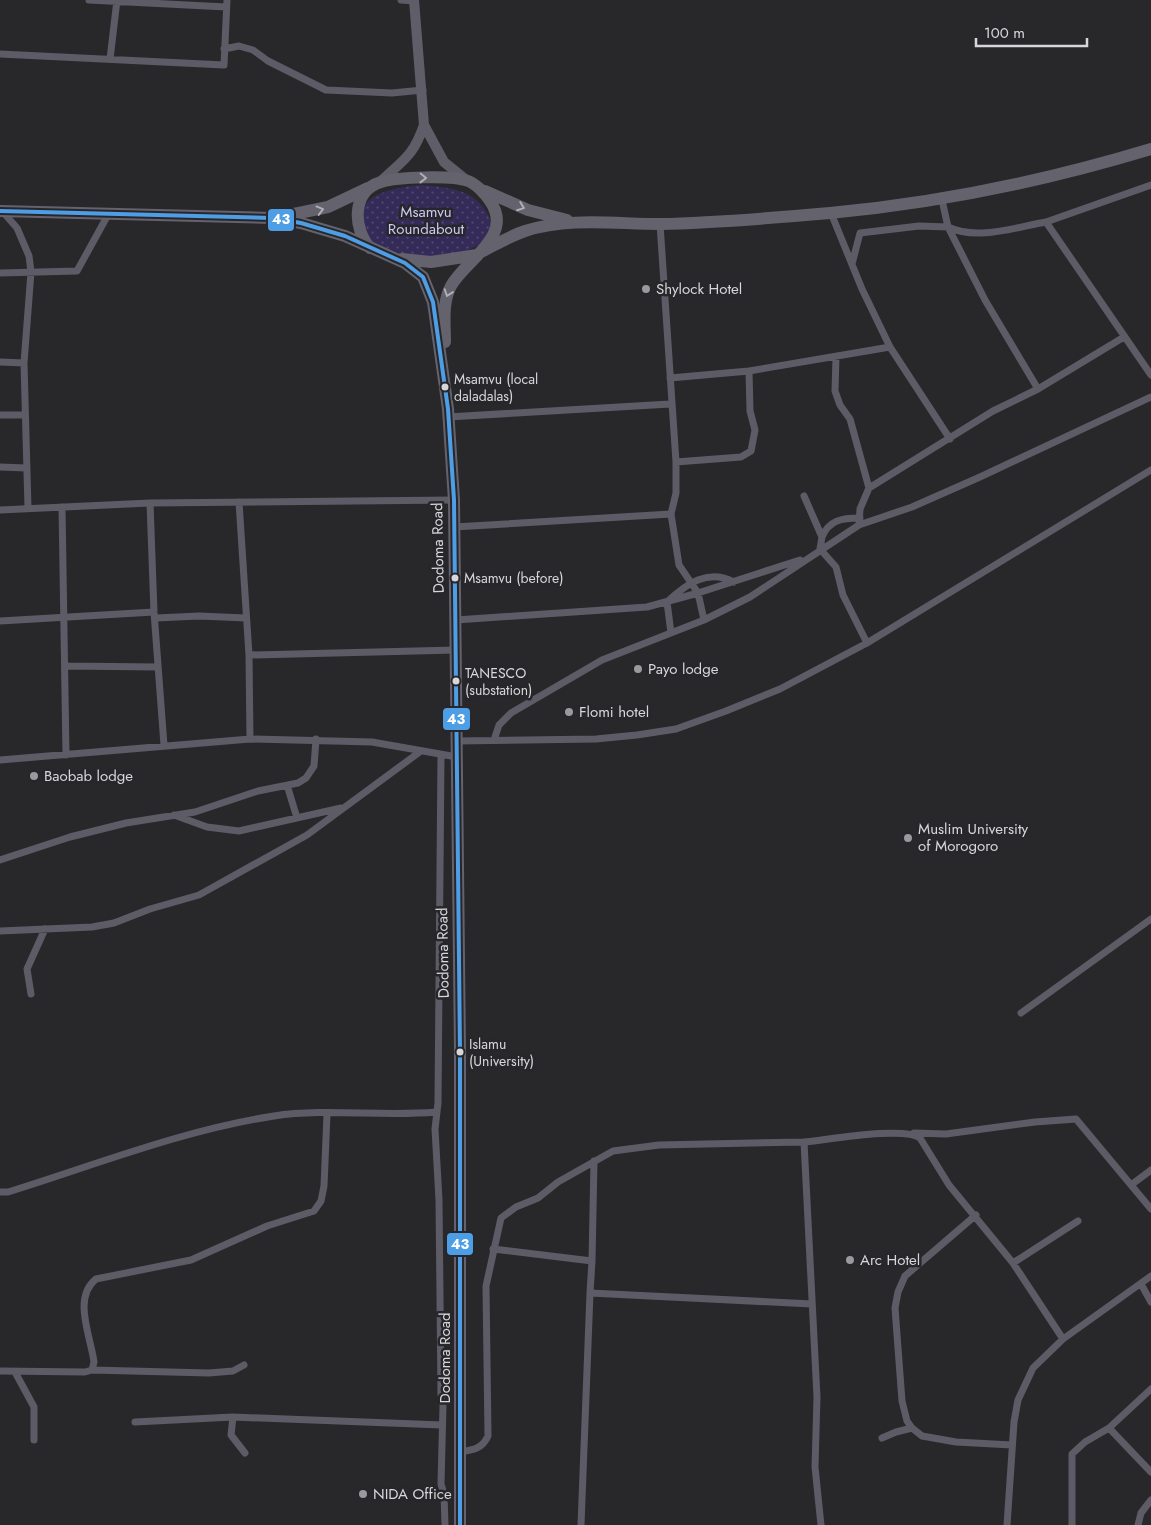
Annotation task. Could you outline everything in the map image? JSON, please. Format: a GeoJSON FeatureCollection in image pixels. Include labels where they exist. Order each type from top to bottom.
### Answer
{"type":"FeatureCollection","features":[{"type":"Feature","properties":{"kind":"highway"},"geometry":{"type":"LineString","coordinates":[[1,211],[272,218],[323,229],[385,255],[431,262],[479,254],[524,232],[579,222],[660,224],[831,213],[942,200],[1066,174],[1151,149]]}},
{"type":"Feature","properties":{"kind":"highway"},"geometry":{"type":"LineString","coordinates":[[272,218],[328,207],[376,184],[416,177],[472,184],[528,210],[579,222]]}},
{"type":"Feature","properties":{"kind":"highway"},"geometry":{"type":"LineString","coordinates":[[370,248],[361,236],[357,217],[361,200],[376,184]]}},
{"type":"Feature","properties":{"kind":"highway"},"geometry":{"type":"LineString","coordinates":[[472,184],[491,202],[496,218],[494,233],[479,254]]}},
{"type":"Feature","properties":{"kind":"highway","name":"Dodoma Road"},"geometry":{"type":"LineString","coordinates":[[444,381],[446,301],[451,286],[479,254]]}},
{"type":"Feature","properties":{"kind":"highway","name":"Dodoma Road"},"geometry":{"type":"LineString","coordinates":[[385,255],[415,269],[423,277],[431,292],[448,417],[454,500],[462,1317],[460,1525]]}},
{"type":"Feature","properties":{"kind":"main road"},"geometry":{"type":"LineString","coordinates":[[376,184],[405,161],[418,142],[424,125],[423,90],[414,1]]}},
{"type":"Feature","properties":{"kind":"main road"},"geometry":{"type":"LineString","coordinates":[[424,125],[444,162],[472,184]]}},
{"type":"Feature","properties":{"kind":"street"},"geometry":{"type":"LineString","coordinates":[[0,54],[224,65],[227,4],[88,0]]}},
{"type":"Feature","properties":{"kind":"street"},"geometry":{"type":"LineString","coordinates":[[401,0],[414,1]]}},
{"type":"Feature","properties":{"kind":"street"},"geometry":{"type":"LineString","coordinates":[[110,59],[117,1]]}},
{"type":"Feature","properties":{"kind":"street"},"geometry":{"type":"LineString","coordinates":[[224,49],[239,46],[253,50],[268,61],[326,90],[348,89],[392,92],[423,90]]}},
{"type":"Feature","properties":{"kind":"street"},"geometry":{"type":"LineString","coordinates":[[852,264],[860,233],[919,226],[948,227],[960,233],[978,233],[1046,222],[1151,185]]}},
{"type":"Feature","properties":{"kind":"street"},"geometry":{"type":"LineString","coordinates":[[942,200],[948,227],[985,300],[1038,389]]}},
{"type":"Feature","properties":{"kind":"street"},"geometry":{"type":"LineString","coordinates":[[1,211],[17,228],[29,256],[30,272],[24,362],[28,508]]}},
{"type":"Feature","properties":{"kind":"street"},"geometry":{"type":"LineString","coordinates":[[0,273],[77,271],[109,213]]}},
{"type":"Feature","properties":{"kind":"street"},"geometry":{"type":"LineString","coordinates":[[831,213],[890,347],[950,439]]}},
{"type":"Feature","properties":{"kind":"street"},"geometry":{"type":"LineString","coordinates":[[1046,222],[1151,375]]}},
{"type":"Feature","properties":{"kind":"street"},"geometry":{"type":"LineString","coordinates":[[660,224],[670,404],[676,462],[676,493],[672,514],[679,565],[698,593],[704,620]]}},
{"type":"Feature","properties":{"kind":"street"},"geometry":{"type":"LineString","coordinates":[[860,521],[860,509],[869,488],[993,411],[1038,389],[1124,337]]}},
{"type":"Feature","properties":{"kind":"street"},"geometry":{"type":"LineString","coordinates":[[670,378],[749,371],[890,347]]}},
{"type":"Feature","properties":{"kind":"street"},"geometry":{"type":"LineString","coordinates":[[836,357],[835,391],[840,406],[850,419],[869,488]]}},
{"type":"Feature","properties":{"kind":"street"},"geometry":{"type":"LineString","coordinates":[[0,362],[24,362]]}},
{"type":"Feature","properties":{"kind":"street"},"geometry":{"type":"LineString","coordinates":[[676,462],[741,457],[752,451],[755,430],[750,411],[749,371]]}},
{"type":"Feature","properties":{"kind":"street"},"geometry":{"type":"LineString","coordinates":[[494,740],[499,725],[511,713],[602,660],[704,620],[750,597],[860,521],[912,507],[1151,397]]}},
{"type":"Feature","properties":{"kind":"street"},"geometry":{"type":"LineString","coordinates":[[448,417],[670,404]]}},
{"type":"Feature","properties":{"kind":"street"},"geometry":{"type":"LineString","coordinates":[[0,415],[25,415]]}},
{"type":"Feature","properties":{"kind":"street"},"geometry":{"type":"LineString","coordinates":[[0,467],[26,468]]}},
{"type":"Feature","properties":{"kind":"street"},"geometry":{"type":"LineString","coordinates":[[457,741],[596,739],[676,729],[780,688],[866,643],[1151,470]]}},
{"type":"Feature","properties":{"kind":"street"},"geometry":{"type":"LineString","coordinates":[[804,496],[822,538]]}},
{"type":"Feature","properties":{"kind":"street"},"geometry":{"type":"LineString","coordinates":[[0,510],[150,503],[454,500]]}},
{"type":"Feature","properties":{"kind":"street"},"geometry":{"type":"LineString","coordinates":[[239,502],[249,655],[250,738]]}},
{"type":"Feature","properties":{"kind":"street"},"geometry":{"type":"LineString","coordinates":[[150,503],[164,745]]}},
{"type":"Feature","properties":{"kind":"street"},"geometry":{"type":"LineString","coordinates":[[62,507],[62,618],[65,666],[66,754]]}},
{"type":"Feature","properties":{"kind":"street"},"geometry":{"type":"LineString","coordinates":[[454,527],[672,514]]}},
{"type":"Feature","properties":{"kind":"street"},"geometry":{"type":"LineString","coordinates":[[820,549],[826,528],[839,519],[860,521]]}},
{"type":"Feature","properties":{"kind":"street"},"geometry":{"type":"LineString","coordinates":[[820,549],[836,567],[843,594],[866,643]]}},
{"type":"Feature","properties":{"kind":"street"},"geometry":{"type":"LineString","coordinates":[[456,620],[647,607],[734,582],[809,557]]}},
{"type":"Feature","properties":{"kind":"street"},"geometry":{"type":"LineString","coordinates":[[667,602],[690,582],[711,577],[727,578],[734,582]]}},
{"type":"Feature","properties":{"kind":"street"},"geometry":{"type":"LineString","coordinates":[[667,602],[671,633]]}},
{"type":"Feature","properties":{"kind":"street"},"geometry":{"type":"LineString","coordinates":[[0,621],[62,618],[99,613],[246,618]]}},
{"type":"Feature","properties":{"kind":"street"},"geometry":{"type":"LineString","coordinates":[[249,655],[456,650]]}},
{"type":"Feature","properties":{"kind":"street"},"geometry":{"type":"LineString","coordinates":[[65,666],[158,666]]}},
{"type":"Feature","properties":{"kind":"street"},"geometry":{"type":"LineString","coordinates":[[0,760],[250,738],[372,742],[457,757]]}},
{"type":"Feature","properties":{"kind":"street"},"geometry":{"type":"LineString","coordinates":[[0,860],[70,837],[172,814],[210,808],[258,791],[287,785],[306,778],[314,766],[316,739]]}},
{"type":"Feature","properties":{"kind":"street"},"geometry":{"type":"LineString","coordinates":[[0,931],[92,927],[114,923],[150,909],[199,895],[307,835],[421,751]]}},
{"type":"Feature","properties":{"kind":"street"},"geometry":{"type":"LineString","coordinates":[[441,755],[436,1112],[442,1425],[440,1484],[444,1494],[445,1525]]}},
{"type":"Feature","properties":{"kind":"street"},"geometry":{"type":"LineString","coordinates":[[287,785],[297,818]]}},
{"type":"Feature","properties":{"kind":"street"},"geometry":{"type":"LineString","coordinates":[[172,814],[206,827],[239,831],[346,807]]}},
{"type":"Feature","properties":{"kind":"street"},"geometry":{"type":"LineString","coordinates":[[1022,1013],[1151,919]]}},
{"type":"Feature","properties":{"kind":"street"},"geometry":{"type":"LineString","coordinates":[[31,994],[27,969],[45,929]]}},
{"type":"Feature","properties":{"kind":"street"},"geometry":{"type":"LineString","coordinates":[[0,1192],[8,1192],[218,1127],[275,1116],[327,1114],[396,1115],[436,1112]]}},
{"type":"Feature","properties":{"kind":"street"},"geometry":{"type":"LineString","coordinates":[[92,1370],[94,1362],[92,1343],[84,1311],[84,1298],[90,1283],[106,1275],[191,1260],[267,1226],[314,1211],[321,1201],[324,1186],[327,1114]]}},
{"type":"Feature","properties":{"kind":"street"},"geometry":{"type":"LineString","coordinates":[[460,1452],[474,1450],[485,1444],[488,1436],[486,1286],[493,1249],[502,1218],[516,1207],[538,1198],[558,1182],[613,1151],[634,1147],[731,1142],[804,1142],[896,1131],[946,1134],[1035,1122],[1076,1120],[1151,1209]]}},
{"type":"Feature","properties":{"kind":"street"},"geometry":{"type":"LineString","coordinates":[[914,1133],[920,1138],[950,1184],[1013,1262],[1063,1339]]}},
{"type":"Feature","properties":{"kind":"street"},"geometry":{"type":"LineString","coordinates":[[804,1142],[817,1397],[815,1467],[818,1511],[821,1525]]}},
{"type":"Feature","properties":{"kind":"street"},"geometry":{"type":"LineString","coordinates":[[580,1525],[592,1261],[594,1161]]}},
{"type":"Feature","properties":{"kind":"street"},"geometry":{"type":"LineString","coordinates":[[1131,1185],[1151,1170]]}},
{"type":"Feature","properties":{"kind":"street"},"geometry":{"type":"LineString","coordinates":[[976,1215],[905,1276],[898,1292],[895,1308],[899,1380],[904,1413],[912,1428],[922,1436],[935,1440],[1012,1445]]}},
{"type":"Feature","properties":{"kind":"street"},"geometry":{"type":"LineString","coordinates":[[1013,1262],[1078,1222]]}},
{"type":"Feature","properties":{"kind":"street"},"geometry":{"type":"LineString","coordinates":[[493,1249],[592,1261]]}},
{"type":"Feature","properties":{"kind":"street"},"geometry":{"type":"LineString","coordinates":[[1007,1525],[1012,1445],[1018,1400],[1033,1368],[1063,1339],[1151,1276]]}},
{"type":"Feature","properties":{"kind":"street"},"geometry":{"type":"LineString","coordinates":[[1140,1284],[1151,1302]]}},
{"type":"Feature","properties":{"kind":"street"},"geometry":{"type":"LineString","coordinates":[[590,1293],[812,1304]]}},
{"type":"Feature","properties":{"kind":"street"},"geometry":{"type":"LineString","coordinates":[[0,1370],[15,1372],[85,1372],[92,1370],[209,1373],[234,1370],[244,1365]]}},
{"type":"Feature","properties":{"kind":"street"},"geometry":{"type":"LineString","coordinates":[[15,1372],[34,1407],[34,1440]]}},
{"type":"Feature","properties":{"kind":"street"},"geometry":{"type":"LineString","coordinates":[[1072,1525],[1072,1454],[1085,1442],[1109,1428],[1151,1389]]}},
{"type":"Feature","properties":{"kind":"street"},"geometry":{"type":"LineString","coordinates":[[135,1422],[233,1417],[442,1425]]}},
{"type":"Feature","properties":{"kind":"street"},"geometry":{"type":"LineString","coordinates":[[233,1417],[231,1435],[245,1453]]}},
{"type":"Feature","properties":{"kind":"street"},"geometry":{"type":"LineString","coordinates":[[882,1438],[912,1428]]}},
{"type":"Feature","properties":{"kind":"street"},"geometry":{"type":"LineString","coordinates":[[1109,1428],[1151,1472]]}},
{"type":"Feature","properties":{"kind":"street"},"geometry":{"type":"LineString","coordinates":[[1138,1525],[1141,1513],[1151,1500]]}},
{"type":"Feature","properties":{"kind":"green space","name":"Msamvu Roundabout"},"geometry":{"type":"Polygon","coordinates":[[[421,185],[456,190],[472,197],[489,216],[490,225],[487,235],[479,244],[467,250],[434,256],[400,253],[375,244],[368,235],[364,224],[362,213],[365,205],[381,193],[402,187],[421,185]]]}},
{"type":"Feature","properties":{"kind":"transit line","name":"43"},"geometry":{"type":"LineString","coordinates":[[0,211],[272,218],[301,223],[345,236],[405,263],[423,277],[433,302],[448,409],[454,500],[460,1052],[460,1525]]}},
{"type":"Feature","properties":{"kind":"place","name":"Shylock Hotel"},"geometry":{"type":"Point","coordinates":[646,289]}},
{"type":"Feature","properties":{"kind":"place","name":"Msamvu (local daladalas)"},"geometry":{"type":"Point","coordinates":[445,387]}},
{"type":"Feature","properties":{"kind":"place","name":"Msamvu (before)"},"geometry":{"type":"Point","coordinates":[455,578]}},
{"type":"Feature","properties":{"kind":"place","name":"Payo lodge"},"geometry":{"type":"Point","coordinates":[638,669]}},
{"type":"Feature","properties":{"kind":"place","name":"TANESCO (substation)"},"geometry":{"type":"Point","coordinates":[456,681]}},
{"type":"Feature","properties":{"kind":"place","name":"Flomi hotel"},"geometry":{"type":"Point","coordinates":[569,712]}},
{"type":"Feature","properties":{"kind":"place","name":"Baobab lodge"},"geometry":{"type":"Point","coordinates":[34,776]}},
{"type":"Feature","properties":{"kind":"place","name":"Muslim University of Morogoro"},"geometry":{"type":"Point","coordinates":[908,838]}},
{"type":"Feature","properties":{"kind":"place","name":"Islamu (University)"},"geometry":{"type":"Point","coordinates":[460,1052]}},
{"type":"Feature","properties":{"kind":"place","name":"Arc Hotel"},"geometry":{"type":"Point","coordinates":[850,1260]}},
{"type":"Feature","properties":{"kind":"place","name":"NIDA Office"},"geometry":{"type":"Point","coordinates":[363,1494]}}]}
